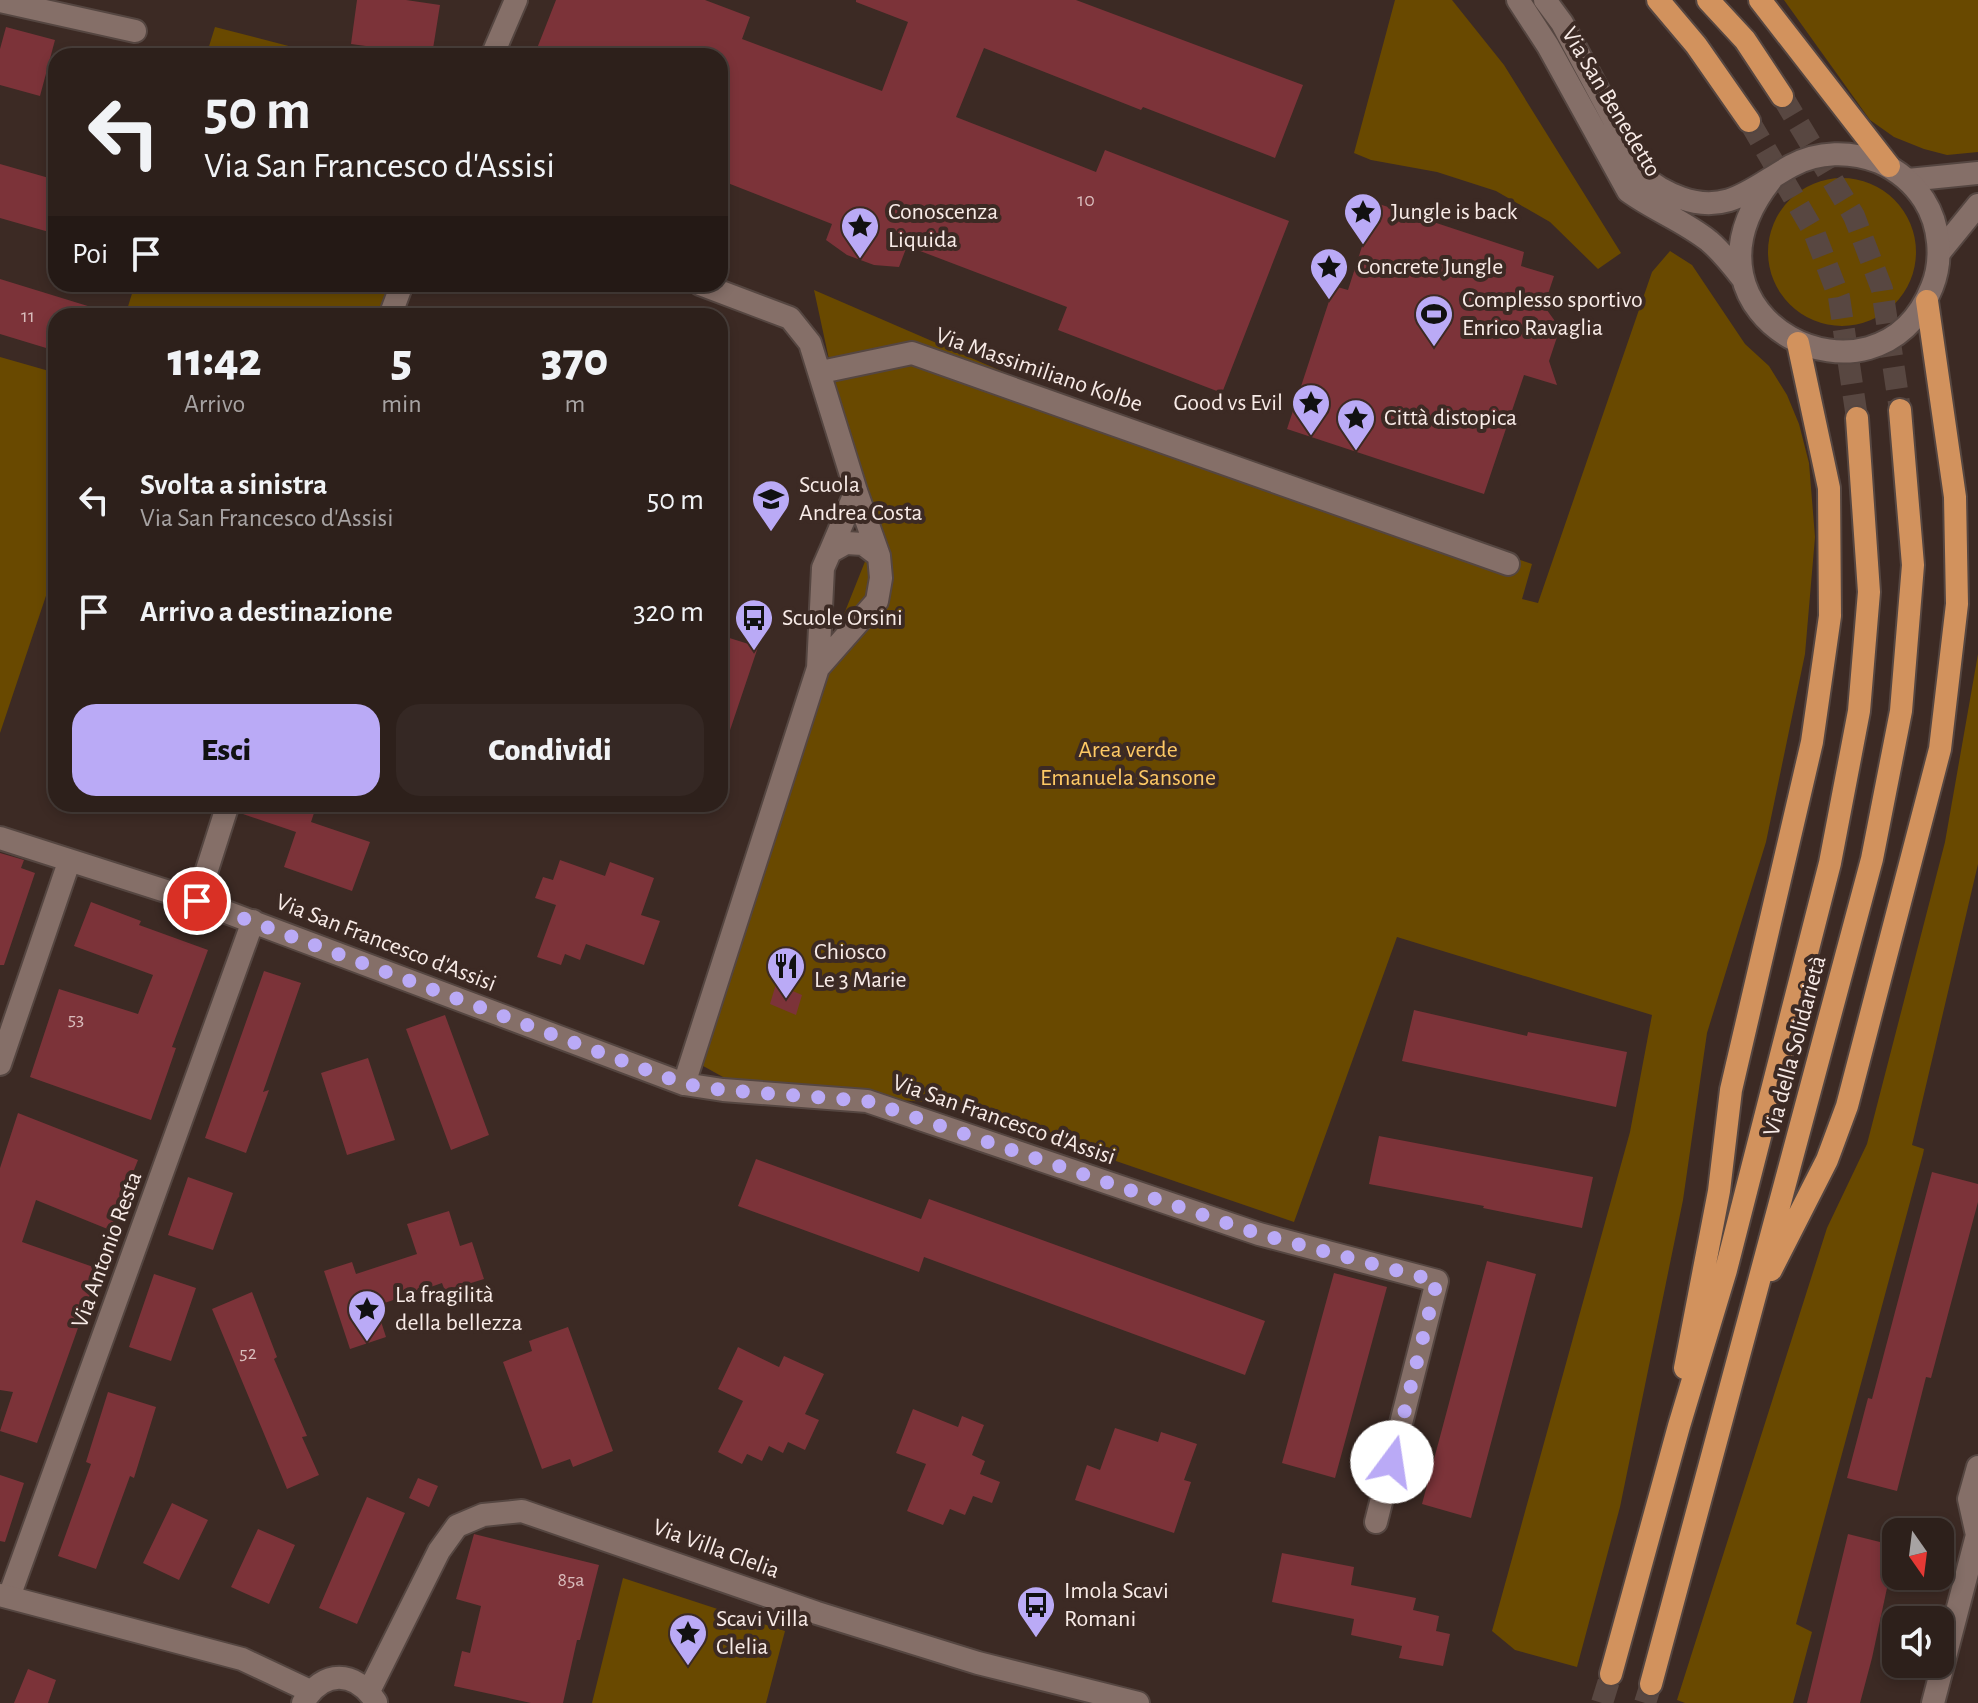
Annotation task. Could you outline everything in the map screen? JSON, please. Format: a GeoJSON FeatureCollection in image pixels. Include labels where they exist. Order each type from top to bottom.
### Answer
{"type":"FeatureCollection","features":[{"type":"Feature","properties":{"kind":"highway"},"geometry":{"type":"LineString","coordinates":[[1658,0],[1696,45],[1749,121]]}},
{"type":"Feature","properties":{"kind":"highway"},"geometry":{"type":"LineString","coordinates":[[1708,0],[1745,40],[1782,96]]}},
{"type":"Feature","properties":{"kind":"highway"},"geometry":{"type":"LineString","coordinates":[[1760,0],[1889,166]]}},
{"type":"Feature","properties":{"kind":"highway"},"geometry":{"type":"LineString","coordinates":[[1753,1303],[1827,1160],[1847,1106],[1940,749],[1957,604],[1955,497],[1927,301]]}},
{"type":"Feature","properties":{"kind":"highway"},"geometry":{"type":"LineString","coordinates":[[1679,1426],[1685,1360],[1719,1191],[1731,1090],[1812,742],[1830,616],[1829,488],[1798,343]]}},
{"type":"Feature","properties":{"kind":"highway","name":"Via della Solidarietà"},"geometry":{"type":"LineString","coordinates":[[1651,1684],[1872,859],[1901,711],[1913,565],[1900,410]]}},
{"type":"Feature","properties":{"kind":"highway","name":"Via della Solidarietà"},"geometry":{"type":"LineString","coordinates":[[1611,1674],[1679,1426],[1726,1270],[1830,863],[1859,711],[1869,592],[1857,418]]}},
{"type":"Feature","properties":{"kind":"street"},"geometry":{"type":"LineString","coordinates":[[495,48],[516,0]]}},
{"type":"Feature","properties":{"kind":"street","name":"Via San Benedetto"},"geometry":{"type":"LineString","coordinates":[[1518,0],[1548,46],[1628,191],[1649,207],[1685,224],[1708,240],[1744,280]]}},
{"type":"Feature","properties":{"kind":"street","name":"Via San Benedetto"},"geometry":{"type":"LineString","coordinates":[[1545,0],[1562,23],[1644,176],[1673,195],[1701,205],[1722,203],[1746,195],[1792,166],[1828,155],[1865,157],[1889,166],[1908,180],[1925,201],[1936,226],[1939,253],[1936,278],[1927,301],[1912,321],[1893,336],[1870,347],[1846,352],[1798,343],[1779,332],[1764,317],[1752,300],[1744,280],[1740,253],[1744,227],[1754,202],[1771,180]]}},
{"type":"Feature","properties":{"kind":"street"},"geometry":{"type":"LineString","coordinates":[[0,1],[135,31]]}},
{"type":"Feature","properties":{"kind":"street"},"geometry":{"type":"LineString","coordinates":[[1908,180],[1978,173]]}},
{"type":"Feature","properties":{"kind":"street","name":"Via San Benedetto"},"geometry":{"type":"LineString","coordinates":[[1939,253],[1978,205]]}},
{"type":"Feature","properties":{"kind":"street"},"geometry":{"type":"LineString","coordinates":[[721,292],[790,318],[810,343],[879,556],[881,578],[877,601],[818,668]]}},
{"type":"Feature","properties":{"kind":"street","name":"Via Massimiliano Kolbe"},"geometry":{"type":"LineString","coordinates":[[821,372],[912,353],[1508,564]]}},
{"type":"Feature","properties":{"kind":"street"},"geometry":{"type":"LineString","coordinates":[[684,1084],[818,668],[823,568],[856,491]]}},
{"type":"Feature","properties":{"kind":"street"},"geometry":{"type":"LineString","coordinates":[[830,552],[846,543],[863,544],[879,556]]}},
{"type":"Feature","properties":{"kind":"street"},"geometry":{"type":"LineString","coordinates":[[197,901],[225,812]]}},
{"type":"Feature","properties":{"kind":"street","name":"Via San Francesco d'Assisi"},"geometry":{"type":"LineString","coordinates":[[0,838],[253,921],[684,1084],[867,1101],[1259,1234],[1437,1281],[1376,1522]]}},
{"type":"Feature","properties":{"kind":"street"},"geometry":{"type":"LineString","coordinates":[[0,1064],[69,862]]}},
{"type":"Feature","properties":{"kind":"street","name":"Via Antonio Resta"},"geometry":{"type":"LineString","coordinates":[[4,1596],[253,921]]}},
{"type":"Feature","properties":{"kind":"street"},"geometry":{"type":"LineString","coordinates":[[1933,1703],[1977,1535],[1969,1499],[1978,1467]]}},
{"type":"Feature","properties":{"kind":"street","name":"Via Villa Clelia"},"geometry":{"type":"LineString","coordinates":[[4,1596],[242,1659],[306,1697],[320,1682],[333,1678],[346,1678],[359,1683],[373,1697],[439,1551],[457,1526],[483,1515],[522,1511],[611,1539],[817,1613],[966,1660],[1138,1703]]}},
{"type":"Feature","properties":{"kind":"green space"},"geometry":{"type":"Polygon","coordinates":[[[1395,0],[1452,0],[1504,65],[1621,253],[1598,269],[1550,222],[1496,191],[1437,172],[1371,160],[1354,153],[1395,0]]]}},
{"type":"Feature","properties":{"kind":"green space"},"geometry":{"type":"Polygon","coordinates":[[[1784,0],[1978,0],[1978,152],[1947,155],[1924,149],[1894,137],[1870,120],[1784,0]]]}},
{"type":"Feature","properties":{"kind":"green space"},"geometry":{"type":"Polygon","coordinates":[[[215,27],[296,48],[208,48],[215,27]]]}},
{"type":"Feature","properties":{"kind":"green space"},"geometry":{"type":"Polygon","coordinates":[[[1842,178],[1870,183],[1895,199],[1911,224],[1916,252],[1911,280],[1895,305],[1870,321],[1842,326],[1814,321],[1789,305],[1773,280],[1768,252],[1773,224],[1789,199],[1814,183],[1842,178]]]}},
{"type":"Feature","properties":{"kind":"green space","name":"Area verde Emanuela Sansone"},"geometry":{"type":"Polygon","coordinates":[[[1670,251],[1692,265],[1745,344],[1769,366],[1787,395],[1799,424],[1809,463],[1815,537],[1805,654],[1766,842],[1707,1033],[1683,1200],[1620,1507],[1577,1667],[1515,1650],[1492,1631],[1630,1132],[1652,1015],[1397,937],[1294,1222],[950,1104],[741,1087],[696,1062],[773,792],[870,549],[814,290],[1075,403],[1532,564],[1522,599],[1538,603],[1652,272],[1670,251]]]}},
{"type":"Feature","properties":{"kind":"green space"},"geometry":{"type":"Polygon","coordinates":[[[132,292],[397,292],[390,308],[128,308],[132,292]]]}},
{"type":"Feature","properties":{"kind":"green space"},"geometry":{"type":"Polygon","coordinates":[[[0,357],[48,371],[48,590],[0,733],[0,357]]]}},
{"type":"Feature","properties":{"kind":"green space"},"geometry":{"type":"Polygon","coordinates":[[[1978,654],[1978,864],[1912,1145],[1924,1149],[1923,1154],[1796,1624],[1812,1632],[1793,1703],[1685,1703],[1677,1700],[1827,1228],[1867,1144],[1945,842],[1978,654]]]}},
{"type":"Feature","properties":{"kind":"green space","name":"Scavi Villa Clelia"},"geometry":{"type":"Polygon","coordinates":[[[623,1578],[785,1631],[766,1703],[592,1703],[623,1578]]]}},
{"type":"Feature","properties":{"kind":"building"},"geometry":{"type":"Polygon","coordinates":[[[357,0],[406,0],[440,5],[433,48],[380,48],[351,44],[357,0]]]}},
{"type":"Feature","properties":{"kind":"building"},"geometry":{"type":"Polygon","coordinates":[[[556,0],[705,0],[750,17],[742,39],[882,91],[908,22],[856,0],[1076,0],[1303,85],[1275,158],[1143,107],[1141,110],[984,48],[956,117],[1096,172],[1105,150],[1289,221],[1222,393],[1058,330],[1067,307],[907,246],[899,267],[874,265],[847,255],[826,240],[832,224],[728,183],[728,48],[537,48],[556,0]]]}},
{"type":"Feature","properties":{"kind":"building"},"geometry":{"type":"Polygon","coordinates":[[[6,27],[55,40],[53,48],[48,48],[48,66],[40,96],[0,85],[0,49],[6,27]]]}},
{"type":"Feature","properties":{"kind":"building"},"geometry":{"type":"Polygon","coordinates":[[[0,164],[48,178],[48,232],[0,218],[0,164]]]}},
{"type":"Feature","properties":{"kind":"building","name":"Complesso sportivo Enrico Ravaglia"},"geometry":{"type":"Polygon","coordinates":[[[1376,203],[1524,252],[1521,266],[1554,276],[1544,306],[1560,328],[1549,361],[1557,385],[1524,375],[1484,494],[1287,429],[1334,286],[1348,290],[1376,203]]]}},
{"type":"Feature","properties":{"kind":"building"},"geometry":{"type":"Polygon","coordinates":[[[0,279],[94,308],[48,308],[48,349],[0,334],[0,279]]]}},
{"type":"Feature","properties":{"kind":"building"},"geometry":{"type":"Polygon","coordinates":[[[728,638],[758,647],[728,736],[728,638]]]}},
{"type":"Feature","properties":{"kind":"building"},"geometry":{"type":"Polygon","coordinates":[[[314,812],[311,822],[370,842],[352,891],[284,867],[296,832],[240,813],[314,812]]]}},
{"type":"Feature","properties":{"kind":"building"},"geometry":{"type":"Polygon","coordinates":[[[0,853],[24,860],[21,868],[35,873],[4,965],[0,965],[0,853]]]}},
{"type":"Feature","properties":{"kind":"building"},"geometry":{"type":"Polygon","coordinates":[[[560,860],[605,876],[610,862],[654,878],[641,915],[660,921],[644,965],[586,944],[580,960],[565,954],[561,965],[537,957],[556,905],[535,898],[543,877],[553,880],[560,860]]]}},
{"type":"Feature","properties":{"kind":"building"},"geometry":{"type":"Polygon","coordinates":[[[91,902],[141,921],[139,925],[208,950],[172,1047],[176,1048],[151,1120],[30,1077],[59,989],[138,1014],[153,975],[74,946],[91,902]]]}},
{"type":"Feature","properties":{"kind":"building"},"geometry":{"type":"Polygon","coordinates":[[[264,971],[301,983],[263,1092],[269,1090],[246,1153],[205,1138],[264,971]]]}},
{"type":"Feature","properties":{"kind":"building","name":"Chiosco Le 3 Marie"},"geometry":{"type":"Polygon","coordinates":[[[776,984],[802,995],[796,1015],[770,1004],[776,984]]]}},
{"type":"Feature","properties":{"kind":"building"},"geometry":{"type":"Polygon","coordinates":[[[1414,1010],[1527,1036],[1528,1032],[1627,1052],[1616,1107],[1402,1061],[1414,1010]]]}},
{"type":"Feature","properties":{"kind":"building"},"geometry":{"type":"Polygon","coordinates":[[[445,1015],[489,1135],[451,1150],[406,1029],[445,1015]]]}},
{"type":"Feature","properties":{"kind":"building"},"geometry":{"type":"Polygon","coordinates":[[[368,1058],[395,1140],[347,1155],[321,1073],[368,1058]]]}},
{"type":"Feature","properties":{"kind":"building"},"geometry":{"type":"Polygon","coordinates":[[[18,1113],[138,1160],[110,1230],[36,1200],[22,1242],[99,1269],[37,1443],[0,1431],[13,1392],[0,1390],[0,1168],[18,1113]]]}},
{"type":"Feature","properties":{"kind":"building"},"geometry":{"type":"Polygon","coordinates":[[[1379,1136],[1593,1177],[1582,1228],[1369,1184],[1379,1136]]]}},
{"type":"Feature","properties":{"kind":"building"},"geometry":{"type":"Polygon","coordinates":[[[756,1159],[921,1219],[929,1199],[1265,1321],[1245,1375],[924,1257],[919,1272],[738,1206],[756,1159]]]}},
{"type":"Feature","properties":{"kind":"building"},"geometry":{"type":"Polygon","coordinates":[[[1932,1172],[1978,1184],[1978,1202],[1931,1378],[1926,1377],[1897,1491],[1847,1478],[1868,1398],[1872,1399],[1932,1172]]]}},
{"type":"Feature","properties":{"kind":"building"},"geometry":{"type":"Polygon","coordinates":[[[188,1177],[233,1193],[213,1250],[168,1235],[188,1177]]]}},
{"type":"Feature","properties":{"kind":"building"},"geometry":{"type":"Polygon","coordinates":[[[449,1211],[460,1246],[472,1242],[484,1279],[445,1291],[442,1283],[376,1306],[386,1337],[350,1349],[324,1271],[352,1262],[356,1274],[417,1254],[407,1224],[449,1211]]]}},
{"type":"Feature","properties":{"kind":"building"},"geometry":{"type":"Polygon","coordinates":[[[1487,1261],[1536,1274],[1471,1518],[1422,1504],[1487,1261]]]}},
{"type":"Feature","properties":{"kind":"building"},"geometry":{"type":"Polygon","coordinates":[[[1334,1273],[1387,1287],[1335,1478],[1282,1463],[1334,1273]]]}},
{"type":"Feature","properties":{"kind":"building"},"geometry":{"type":"Polygon","coordinates":[[[154,1274],[196,1288],[171,1361],[129,1347],[154,1274]]]}},
{"type":"Feature","properties":{"kind":"building"},"geometry":{"type":"Polygon","coordinates":[[[252,1292],[277,1357],[274,1359],[307,1436],[302,1437],[319,1475],[287,1489],[212,1309],[252,1292]]]}},
{"type":"Feature","properties":{"kind":"building"},"geometry":{"type":"Polygon","coordinates":[[[568,1327],[613,1451],[573,1467],[570,1459],[542,1469],[503,1362],[532,1351],[529,1341],[568,1327]]]}},
{"type":"Feature","properties":{"kind":"building"},"geometry":{"type":"Polygon","coordinates":[[[738,1347],[779,1367],[784,1356],[824,1374],[805,1414],[819,1420],[805,1450],[788,1442],[783,1453],[769,1446],[762,1461],[747,1454],[742,1464],[718,1452],[743,1401],[718,1389],[738,1347]]]}},
{"type":"Feature","properties":{"kind":"building"},"geometry":{"type":"Polygon","coordinates":[[[108,1392],[156,1407],[134,1478],[130,1476],[96,1569],[58,1556],[91,1464],[86,1462],[108,1392]]]}},
{"type":"Feature","properties":{"kind":"building"},"geometry":{"type":"Polygon","coordinates":[[[913,1409],[958,1427],[962,1416],[984,1425],[972,1455],[985,1461],[980,1474],[1000,1482],[992,1503],[973,1496],[965,1515],[950,1509],[943,1525],[907,1511],[926,1464],[896,1453],[913,1409]]]}},
{"type":"Feature","properties":{"kind":"building"},"geometry":{"type":"Polygon","coordinates":[[[1115,1428],[1158,1442],[1161,1432],[1197,1444],[1184,1480],[1191,1482],[1174,1533],[1075,1500],[1087,1465],[1100,1470],[1115,1428]]]}},
{"type":"Feature","properties":{"kind":"building"},"geometry":{"type":"Polygon","coordinates":[[[0,1475],[24,1483],[5,1542],[0,1541],[0,1475]]]}},
{"type":"Feature","properties":{"kind":"building"},"geometry":{"type":"Polygon","coordinates":[[[418,1478],[438,1486],[429,1507],[409,1498],[418,1478]]]}},
{"type":"Feature","properties":{"kind":"building"},"geometry":{"type":"Polygon","coordinates":[[[367,1497],[405,1513],[357,1624],[319,1608],[367,1497]]]}},
{"type":"Feature","properties":{"kind":"building"},"geometry":{"type":"Polygon","coordinates":[[[172,1503],[208,1520],[179,1580],[143,1563],[172,1503]]]}},
{"type":"Feature","properties":{"kind":"building"},"geometry":{"type":"Polygon","coordinates":[[[258,1529],[295,1545],[269,1604],[231,1587],[258,1529]]]}},
{"type":"Feature","properties":{"kind":"building"},"geometry":{"type":"Polygon","coordinates":[[[474,1534],[599,1565],[563,1703],[531,1703],[454,1686],[462,1651],[470,1653],[481,1606],[456,1599],[474,1534]]]}},
{"type":"Feature","properties":{"kind":"building"},"geometry":{"type":"Polygon","coordinates":[[[1848,1534],[1882,1542],[1882,1590],[1887,1590],[1860,1703],[1807,1703],[1848,1534]]]}},
{"type":"Feature","properties":{"kind":"building"},"geometry":{"type":"Polygon","coordinates":[[[1282,1553],[1354,1567],[1351,1585],[1416,1598],[1413,1610],[1439,1616],[1436,1631],[1450,1634],[1443,1666],[1399,1658],[1402,1646],[1351,1635],[1354,1619],[1272,1602],[1282,1553]]]}},
{"type":"Feature","properties":{"kind":"building"},"geometry":{"type":"Polygon","coordinates":[[[28,1669],[56,1680],[48,1703],[14,1703],[28,1669]]]}},
{"type":"Feature","properties":{"kind":"tunnel"},"geometry":{"type":"LineString","coordinates":[[1782,96],[1854,216],[1882,289],[1900,410]]}},
{"type":"Feature","properties":{"kind":"tunnel"},"geometry":{"type":"LineString","coordinates":[[1749,121],[1814,232],[1839,297],[1857,418]]}},
{"type":"Feature","properties":{"kind":"tunnel"},"geometry":{"type":"LineString","coordinates":[[1602,1703],[1611,1674]]}},
{"type":"Feature","properties":{"kind":"tunnel"},"geometry":{"type":"LineString","coordinates":[[1645,1703],[1651,1684]]}},
{"type":"Feature","properties":{"kind":"place","name":"Jungle is back"},"geometry":{"type":"Point","coordinates":[1363,246]}},
{"type":"Feature","properties":{"kind":"place","name":"Conoscenza Liquida"},"geometry":{"type":"Point","coordinates":[860,260]}},
{"type":"Feature","properties":{"kind":"place","name":"Concrete Jungle"},"geometry":{"type":"Point","coordinates":[1329,301]}},
{"type":"Feature","properties":{"kind":"place","name":"Complesso sportivo Enrico Ravaglia"},"geometry":{"type":"Point","coordinates":[1434,348]}},
{"type":"Feature","properties":{"kind":"place","name":"Good vs Evil"},"geometry":{"type":"Point","coordinates":[1311,437]}},
{"type":"Feature","properties":{"kind":"place","name":"Città distopica"},"geometry":{"type":"Point","coordinates":[1356,452]}},
{"type":"Feature","properties":{"kind":"place","name":"Scuola Andrea Costa"},"geometry":{"type":"Point","coordinates":[771,533]}},
{"type":"Feature","properties":{"kind":"place","name":"Scuole Orsini"},"geometry":{"type":"Point","coordinates":[754,652]}},
{"type":"Feature","properties":{"kind":"place","name":"Chiosco Le 3 Marie"},"geometry":{"type":"Point","coordinates":[786,1000]}},
{"type":"Feature","properties":{"kind":"place","name":"La fragilità della bellezza"},"geometry":{"type":"Point","coordinates":[367,1343]}},
{"type":"Feature","properties":{"kind":"place","name":"Imola Scavi Romani"},"geometry":{"type":"Point","coordinates":[1036,1639]}},
{"type":"Feature","properties":{"kind":"place","name":"Scavi Villa Clelia"},"geometry":{"type":"Point","coordinates":[688,1667]}},
{"type":"Feature","properties":{"kind":"route"},"geometry":{"type":"LineString","coordinates":[[197,901],[684,1084],[867,1101],[1259,1234],[1437,1281],[1392,1462]]}}]}
